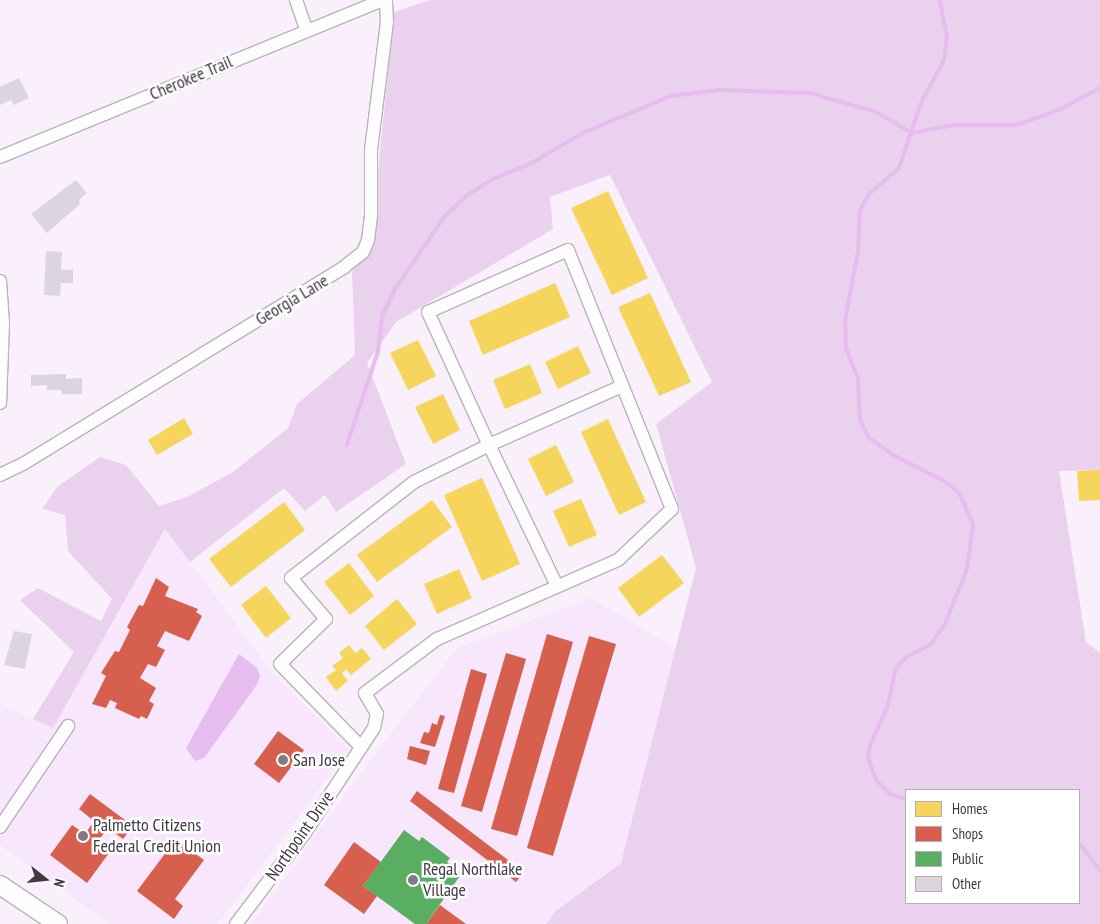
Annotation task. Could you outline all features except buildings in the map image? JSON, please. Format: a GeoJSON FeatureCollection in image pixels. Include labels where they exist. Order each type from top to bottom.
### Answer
{"type":"FeatureCollection","features":[{"type":"Feature","properties":{"kind":"main road"},"geometry":{"type":"LineString","coordinates":[[0,885],[58,924]]}},
{"type":"Feature","properties":{"kind":"street"},"geometry":{"type":"LineString","coordinates":[[296,0],[306,29]]}},
{"type":"Feature","properties":{"kind":"street","name":"Cherokee Trail"},"geometry":{"type":"LineString","coordinates":[[0,157],[306,29],[382,0]]}},
{"type":"Feature","properties":{"kind":"street","name":"Georgia Lane"},"geometry":{"type":"LineString","coordinates":[[0,475],[23,464],[344,267],[363,252],[368,240],[371,216],[371,150],[387,22],[386,0]]}},
{"type":"Feature","properties":{"kind":"street"},"geometry":{"type":"LineString","coordinates":[[568,250],[622,386],[672,509],[618,560],[557,586],[488,445],[428,312],[568,250]]}},
{"type":"Feature","properties":{"kind":"street"},"geometry":{"type":"LineString","coordinates":[[0,282],[3,324],[0,404]]}},
{"type":"Feature","properties":{"kind":"street"},"geometry":{"type":"LineString","coordinates":[[360,747],[280,664],[326,619],[291,578],[414,482],[488,445],[622,386]]}},
{"type":"Feature","properties":{"kind":"street","name":"Northpoint Drive"},"geometry":{"type":"LineString","coordinates":[[236,924],[304,834],[374,728],[377,714],[364,694],[437,639],[557,586]]}},
{"type":"Feature","properties":{"kind":"street"},"geometry":{"type":"LineString","coordinates":[[0,827],[68,726]]}},
{"type":"Feature","properties":{"kind":"shaded area"},"geometry":{"type":"Polygon","coordinates":[[[430,0],[1100,0],[1100,470],[1059,471],[1086,642],[1100,653],[1100,924],[546,924],[556,911],[621,863],[696,568],[656,424],[712,382],[610,175],[550,197],[553,229],[396,322],[367,363],[406,464],[336,512],[325,495],[305,511],[284,488],[190,562],[165,529],[53,728],[33,719],[74,652],[20,600],[38,588],[101,621],[112,599],[68,551],[65,515],[42,509],[57,487],[100,457],[126,465],[159,506],[187,497],[233,472],[288,428],[297,404],[355,355],[352,271],[370,251],[394,12],[430,0]]]}},
{"type":"Feature","properties":{"kind":"shaded area"},"geometry":{"type":"Polygon","coordinates":[[[166,529],[273,674],[349,749],[218,924],[110,924],[0,845],[0,704],[53,728],[166,529]]]}},
{"type":"Feature","properties":{"kind":"shaded area"},"geometry":{"type":"Polygon","coordinates":[[[591,598],[676,648],[621,863],[556,911],[546,924],[251,924],[361,772],[457,648],[591,598]]]}},
{"type":"Feature","properties":{"kind":"shaded area"},"geometry":{"type":"Polygon","coordinates":[[[239,654],[257,668],[260,676],[256,686],[204,758],[195,761],[186,748],[239,654]]]}},
{"type":"Feature","properties":{"kind":"waterway"},"geometry":{"type":"LineString","coordinates":[[905,800],[890,794],[876,780],[868,758],[870,745],[888,705],[896,668],[905,658],[931,644],[945,624],[967,569],[973,524],[959,493],[946,482],[893,455],[868,437],[860,419],[858,379],[846,348],[845,321],[858,251],[860,210],[869,194],[899,168],[921,103],[944,60],[947,37],[940,0]]}},
{"type":"Feature","properties":{"kind":"waterway"},"geometry":{"type":"LineString","coordinates":[[347,445],[378,351],[382,316],[395,289],[445,216],[469,194],[493,179],[532,163],[583,133],[670,96],[720,90],[810,93],[876,112],[912,133],[954,125],[1016,125],[1059,110],[1100,88]]}},
{"type":"Feature","properties":{"kind":"waterway"},"geometry":{"type":"LineString","coordinates":[[1080,844],[1100,870]]}},
{"type":"Feature","properties":{"kind":"place","name":"San Jose"},"geometry":{"type":"Point","coordinates":[283,760]}},
{"type":"Feature","properties":{"kind":"place","name":"Palmetto Citizens Federal Credit Union"},"geometry":{"type":"Point","coordinates":[83,836]}},
{"type":"Feature","properties":{"kind":"place","name":"Regal Northlake Village"},"geometry":{"type":"Point","coordinates":[413,880]}}]}
